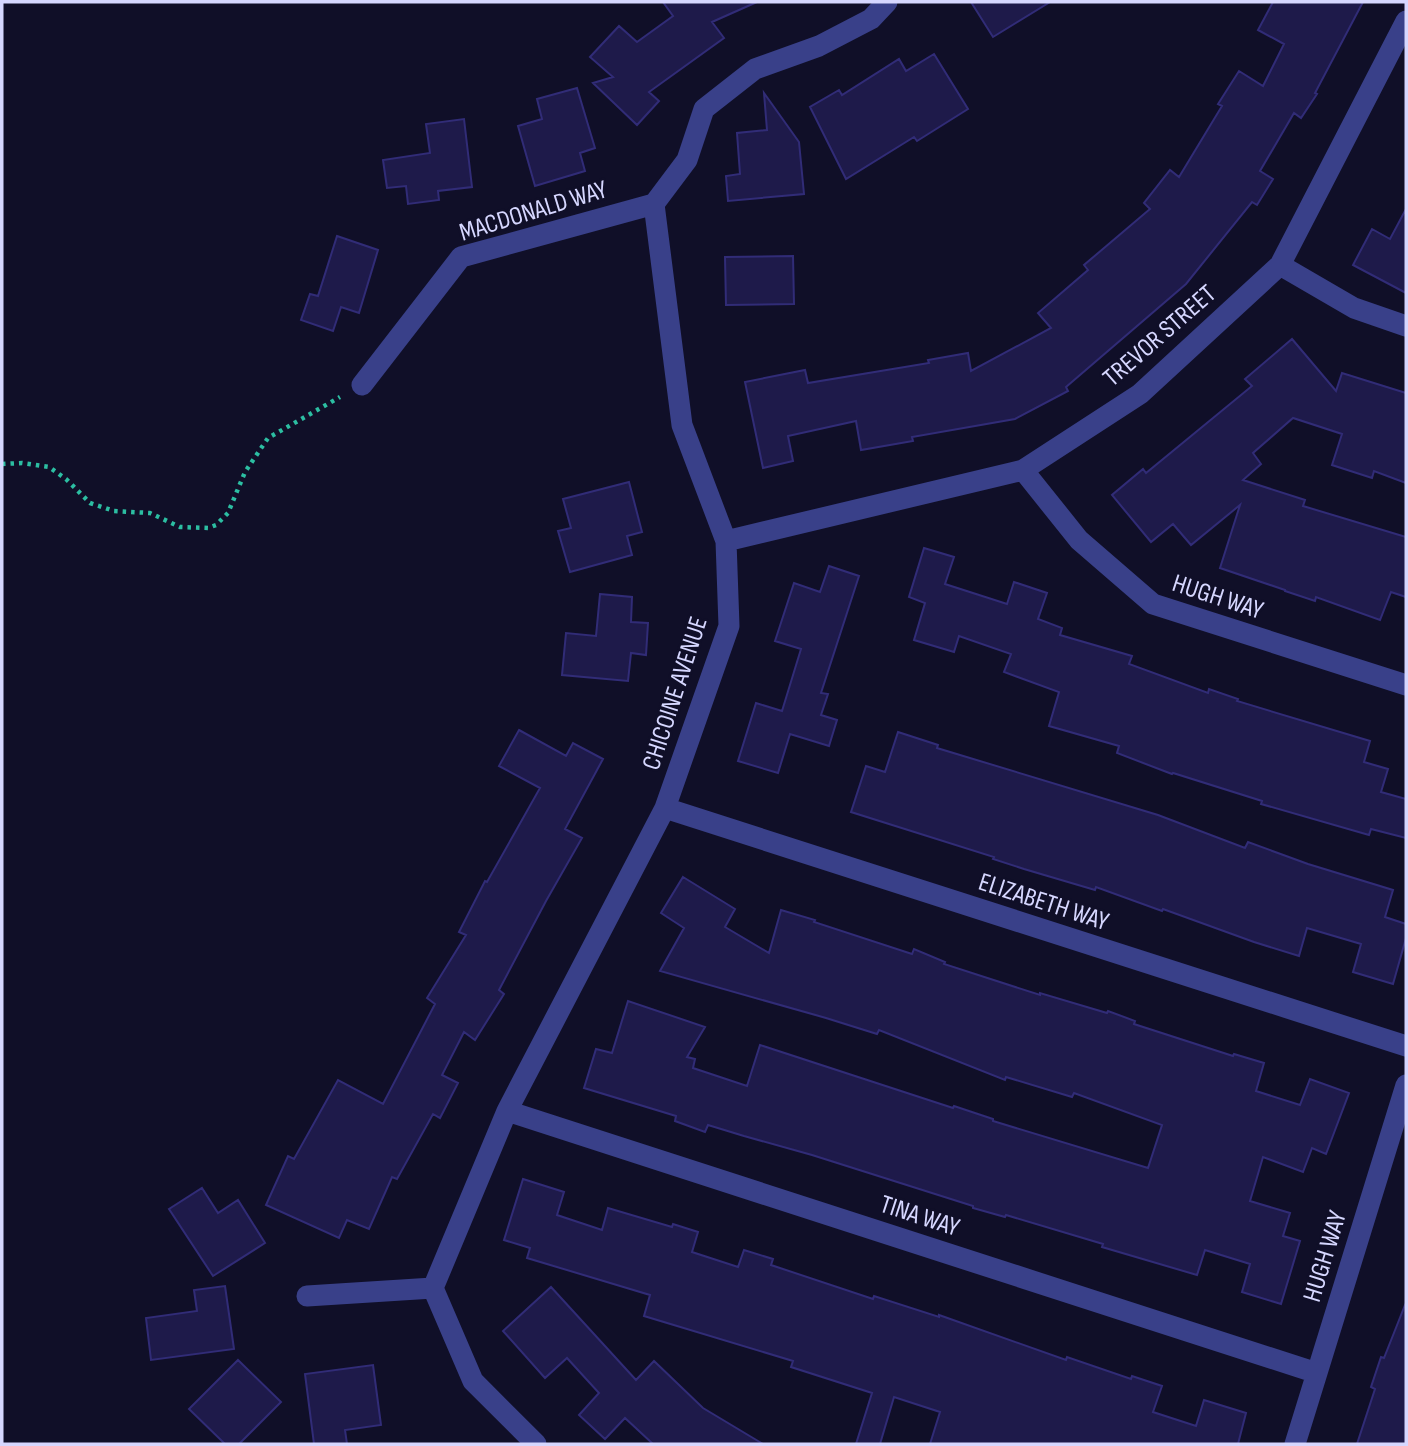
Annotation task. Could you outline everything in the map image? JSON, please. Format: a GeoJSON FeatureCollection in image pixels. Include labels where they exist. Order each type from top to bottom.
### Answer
{"type":"FeatureCollection","features":[{"type":"Feature","properties":{"kind":"street"},"geometry":{"type":"LineString","coordinates":[[654,204],[687,160],[704,109],[755,69],[819,46],[871,19],[887,2]]}},
{"type":"Feature","properties":{"kind":"street","name":"TREVOR STREET"},"geometry":{"type":"LineString","coordinates":[[726,541],[1023,470],[1140,394],[1280,265],[1406,20]]}},
{"type":"Feature","properties":{"kind":"street","name":"MACDONALD WAY"},"geometry":{"type":"LineString","coordinates":[[362,384],[461,257],[654,204]]}},
{"type":"Feature","properties":{"kind":"street","name":"CHICOINE AVENUE"},"geometry":{"type":"LineString","coordinates":[[433,1287],[507,1111],[665,808],[729,626],[726,541],[682,425],[654,204]]}},
{"type":"Feature","properties":{"kind":"street"},"geometry":{"type":"LineString","coordinates":[[1280,265],[1354,308],[1406,326]]}},
{"type":"Feature","properties":{"kind":"street","name":"HUGH WAY"},"geometry":{"type":"LineString","coordinates":[[1023,470],[1079,540],[1153,604],[1406,685]]}},
{"type":"Feature","properties":{"kind":"street","name":"ELIZABETH WAY"},"geometry":{"type":"LineString","coordinates":[[665,808],[1406,1046]]}},
{"type":"Feature","properties":{"kind":"street","name":"HUGH WAY"},"geometry":{"type":"LineString","coordinates":[[1295,1444],[1406,1085]]}},
{"type":"Feature","properties":{"kind":"street","name":"TINA WAY"},"geometry":{"type":"LineString","coordinates":[[507,1111],[1317,1373]]}},
{"type":"Feature","properties":{"kind":"street"},"geometry":{"type":"LineString","coordinates":[[307,1296],[433,1287],[473,1381],[536,1444]]}},
{"type":"Feature","properties":{"kind":"path"},"geometry":{"type":"LineString","coordinates":[[2,464],[22,463],[48,467],[66,478],[90,503],[114,511],[150,513],[180,527],[208,528],[228,513],[245,472],[268,438],[362,384]]}},
{"type":"Feature","properties":{"kind":"building"},"geometry":{"type":"Polygon","coordinates":[[[663,2],[757,2],[712,22],[724,38],[649,92],[659,101],[637,125],[593,83],[613,77],[590,57],[619,26],[637,42],[673,16],[663,2]]]}},
{"type":"Feature","properties":{"kind":"building"},"geometry":{"type":"Polygon","coordinates":[[[971,2],[1050,2],[993,37],[971,2]]]}},
{"type":"Feature","properties":{"kind":"building"},"geometry":{"type":"Polygon","coordinates":[[[1273,2],[1363,2],[1315,93],[1317,94],[1301,118],[1294,113],[1260,171],[1273,179],[1257,205],[1252,202],[1186,284],[1066,387],[1068,391],[1015,419],[912,437],[913,441],[861,450],[856,421],[788,436],[793,461],[763,468],[745,382],[805,370],[808,383],[929,363],[928,360],[968,353],[971,371],[1051,328],[1038,313],[1088,270],[1084,265],[1150,209],[1144,203],[1170,170],[1179,177],[1222,106],[1218,104],[1239,71],[1263,86],[1284,44],[1258,30],[1273,2]]]}},
{"type":"Feature","properties":{"kind":"building"},"geometry":{"type":"Polygon","coordinates":[[[934,54],[968,109],[917,141],[914,137],[846,179],[810,107],[839,90],[842,95],[899,59],[906,71],[934,54]]]}},
{"type":"Feature","properties":{"kind":"building"},"geometry":{"type":"Polygon","coordinates":[[[577,88],[595,148],[580,153],[585,171],[535,186],[518,126],[542,119],[537,99],[577,88]]]}},
{"type":"Feature","properties":{"kind":"building"},"geometry":{"type":"Polygon","coordinates":[[[764,93],[799,142],[804,194],[728,201],[726,176],[740,174],[737,133],[767,130],[764,93]]]}},
{"type":"Feature","properties":{"kind":"building"},"geometry":{"type":"Polygon","coordinates":[[[464,119],[472,187],[438,191],[439,200],[408,204],[406,186],[387,188],[383,160],[430,153],[426,124],[464,119]]]}},
{"type":"Feature","properties":{"kind":"building"},"geometry":{"type":"Polygon","coordinates":[[[1406,209],[1406,293],[1353,265],[1372,229],[1390,239],[1406,209]]]}},
{"type":"Feature","properties":{"kind":"building"},"geometry":{"type":"Polygon","coordinates":[[[337,236],[378,250],[359,313],[341,307],[333,331],[301,320],[310,294],[318,296],[337,236]]]}},
{"type":"Feature","properties":{"kind":"building"},"geometry":{"type":"Polygon","coordinates":[[[793,256],[794,304],[726,305],[725,257],[793,256]]]}},
{"type":"Feature","properties":{"kind":"building"},"geometry":{"type":"Polygon","coordinates":[[[1292,339],[1336,391],[1342,373],[1406,393],[1406,483],[1374,471],[1372,478],[1332,465],[1342,434],[1293,418],[1253,453],[1261,464],[1243,480],[1305,500],[1303,506],[1406,537],[1406,597],[1391,592],[1380,620],[1220,568],[1240,505],[1191,545],[1173,524],[1151,542],[1112,495],[1143,469],[1146,473],[1252,386],[1245,379],[1292,339]]]}},
{"type":"Feature","properties":{"kind":"building"},"geometry":{"type":"Polygon","coordinates":[[[629,482],[642,532],[627,536],[632,555],[570,572],[558,531],[571,528],[563,499],[629,482]]]}},
{"type":"Feature","properties":{"kind":"building"},"geometry":{"type":"Polygon","coordinates":[[[924,548],[954,557],[945,584],[1007,604],[1014,582],[1047,593],[1038,619],[1062,628],[1060,635],[1132,656],[1129,664],[1208,693],[1209,689],[1238,699],[1237,701],[1370,741],[1364,762],[1388,769],[1381,792],[1406,799],[1406,838],[1371,829],[1369,835],[1261,804],[1262,801],[1172,774],[1117,753],[1119,746],[1049,726],[1059,692],[1004,672],[1011,654],[959,636],[954,652],[914,640],[925,603],[909,597],[924,548]]]}},
{"type":"Feature","properties":{"kind":"building"},"geometry":{"type":"Polygon","coordinates":[[[829,566],[859,576],[821,693],[828,694],[821,715],[837,720],[829,746],[790,734],[778,773],[738,761],[756,703],[782,711],[801,649],[775,641],[794,583],[820,592],[829,566]]]}},
{"type":"Feature","properties":{"kind":"building"},"geometry":{"type":"Polygon","coordinates":[[[600,594],[632,597],[631,622],[648,623],[646,655],[631,653],[628,681],[562,675],[566,633],[596,636],[600,594]]]}},
{"type":"Feature","properties":{"kind":"building"},"geometry":{"type":"Polygon","coordinates":[[[519,730],[566,756],[573,743],[603,759],[565,829],[582,838],[499,990],[504,994],[475,1040],[464,1032],[442,1075],[458,1083],[440,1118],[433,1114],[397,1179],[392,1177],[369,1229],[347,1220],[339,1238],[266,1205],[288,1156],[294,1159],[338,1080],[383,1104],[435,1004],[427,998],[466,935],[459,932],[485,881],[487,882],[540,788],[499,766],[519,730]]]}},
{"type":"Feature","properties":{"kind":"building"},"geometry":{"type":"Polygon","coordinates":[[[898,732],[938,745],[937,748],[1158,815],[1245,848],[1248,842],[1393,890],[1385,917],[1406,924],[1406,938],[1393,984],[1353,972],[1361,944],[1307,928],[1299,956],[1096,887],[1095,890],[1024,869],[851,812],[866,766],[885,772],[898,732]]]}},
{"type":"Feature","properties":{"kind":"building"},"geometry":{"type":"Polygon","coordinates":[[[683,877],[735,909],[725,927],[769,953],[781,910],[912,954],[914,949],[945,962],[944,964],[1040,995],[1107,1013],[1108,1011],[1135,1021],[1134,1024],[1233,1056],[1234,1054],[1264,1063],[1256,1091],[1300,1105],[1310,1079],[1349,1093],[1326,1154],[1312,1148],[1303,1172],[1263,1157],[1250,1201],[1290,1213],[1283,1236],[1300,1241],[1281,1304],[1242,1292],[1250,1264],[1205,1250],[1197,1275],[1102,1247],[1103,1244],[973,1208],[812,1155],[708,1125],[705,1132],[675,1121],[676,1116],[584,1088],[596,1049],[612,1053],[628,1001],[705,1027],[687,1057],[695,1059],[693,1068],[747,1086],[760,1045],[1148,1168],[1162,1125],[1074,1093],[1072,1097],[1006,1077],[1005,1080],[879,1030],[877,1034],[660,971],[684,928],[661,913],[683,877]]]}},
{"type":"Feature","properties":{"kind":"building"},"geometry":{"type":"Polygon","coordinates":[[[523,1179],[564,1192],[557,1215],[602,1230],[608,1208],[672,1227],[673,1224],[698,1232],[692,1252],[738,1267],[744,1250],[773,1259],[771,1265],[873,1299],[874,1296],[939,1315],[1066,1360],[1067,1357],[1131,1379],[1132,1376],[1162,1386],[1153,1412],[1196,1426],[1204,1400],[1246,1413],[1238,1444],[930,1444],[940,1412],[894,1397],[880,1444],[856,1444],[872,1393],[791,1367],[793,1361],[644,1316],[650,1295],[527,1258],[530,1248],[504,1240],[523,1179]]]}},
{"type":"Feature","properties":{"kind":"building"},"geometry":{"type":"Polygon","coordinates":[[[202,1188],[218,1213],[238,1200],[265,1243],[213,1276],[169,1209],[202,1188]]]}},
{"type":"Feature","properties":{"kind":"building"},"geometry":{"type":"Polygon","coordinates":[[[225,1286],[234,1349],[151,1360],[146,1318],[197,1311],[194,1290],[225,1286]]]}},
{"type":"Feature","properties":{"kind":"building"},"geometry":{"type":"Polygon","coordinates":[[[551,1287],[636,1380],[654,1361],[703,1408],[763,1444],[653,1444],[625,1418],[605,1439],[579,1415],[599,1393],[567,1358],[545,1378],[503,1331],[551,1287]]]}},
{"type":"Feature","properties":{"kind":"building"},"geometry":{"type":"Polygon","coordinates":[[[1405,1305],[1406,1444],[1357,1444],[1375,1389],[1371,1387],[1381,1357],[1384,1358],[1405,1305]]]}},
{"type":"Feature","properties":{"kind":"building"},"geometry":{"type":"Polygon","coordinates":[[[238,1360],[281,1402],[239,1444],[225,1444],[189,1409],[238,1360]]]}},
{"type":"Feature","properties":{"kind":"building"},"geometry":{"type":"Polygon","coordinates":[[[373,1365],[381,1425],[345,1430],[347,1444],[314,1444],[305,1374],[373,1365]]]}}]}
